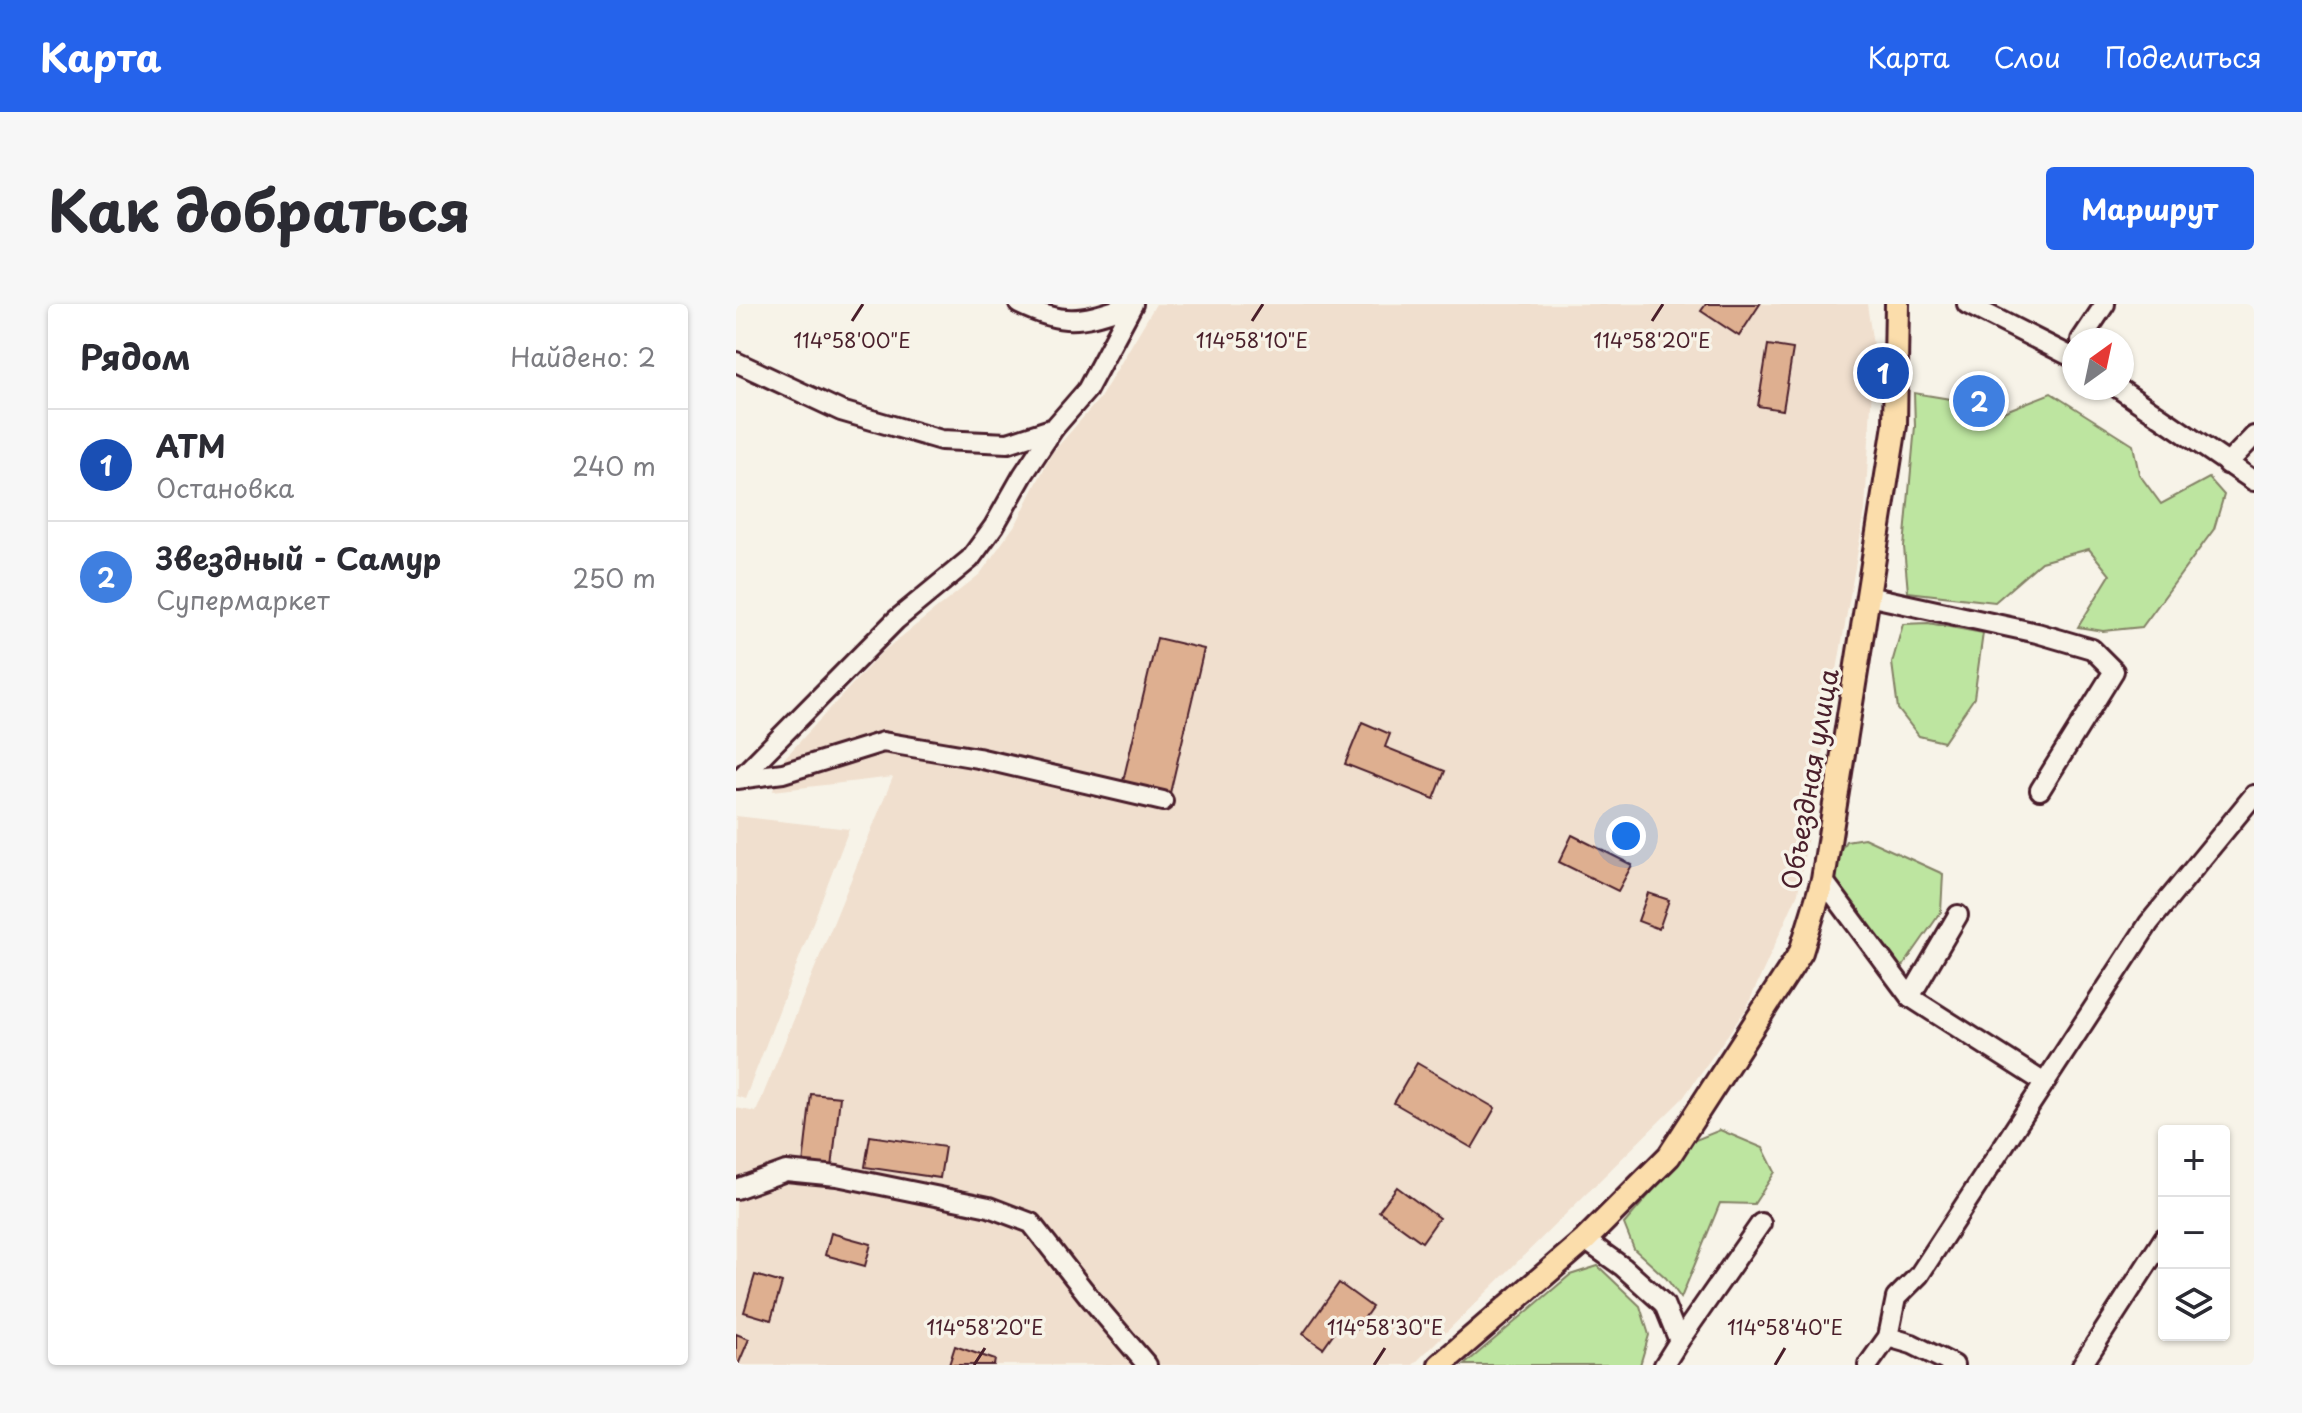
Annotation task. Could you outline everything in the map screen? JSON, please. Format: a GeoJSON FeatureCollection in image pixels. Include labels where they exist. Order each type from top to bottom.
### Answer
{"type":"FeatureCollection","features":[{"type":"Feature","properties":{"kind":"main road","name":"Объездная улица"},"geometry":{"type":"LineString","coordinates":[[1440,1365],[1585,1240],[1669,1156],[1801,952],[1823,880],[1895,425],[1897,304]]}},
{"type":"Feature","properties":{"kind":"street"},"geometry":{"type":"LineString","coordinates":[[1019,304],[1044,316],[1081,321],[1132,304]]}},
{"type":"Feature","properties":{"kind":"street"},"geometry":{"type":"LineString","coordinates":[[738,778],[896,620],[970,559],[1054,428],[1087,390],[1132,304]]}},
{"type":"Feature","properties":{"kind":"street"},"geometry":{"type":"LineString","coordinates":[[1967,304],[2062,345]]}},
{"type":"Feature","properties":{"kind":"street"},"geometry":{"type":"LineString","coordinates":[[2090,328],[2105,304]]}},
{"type":"Feature","properties":{"kind":"street"},"geometry":{"type":"LineString","coordinates":[[736,362],[841,411],[941,440],[1008,443],[1054,428]]}},
{"type":"Feature","properties":{"kind":"street"},"geometry":{"type":"LineString","coordinates":[[2134,399],[2254,481]]}},
{"type":"Feature","properties":{"kind":"street"},"geometry":{"type":"LineString","coordinates":[[2227,464],[2254,436]]}},
{"type":"Feature","properties":{"kind":"street"},"geometry":{"type":"LineString","coordinates":[[1868,596],[2037,633],[2092,649],[2114,671],[2040,790]]}},
{"type":"Feature","properties":{"kind":"street"},"geometry":{"type":"LineString","coordinates":[[738,778],[783,773],[883,742],[978,758],[1163,801]]}},
{"type":"Feature","properties":{"kind":"street"},"geometry":{"type":"LineString","coordinates":[[1868,1365],[1888,1337],[1896,1298],[1919,1275],[2149,923],[2254,795]]}},
{"type":"Feature","properties":{"kind":"street"},"geometry":{"type":"LineString","coordinates":[[1823,880],[1910,997],[2043,1082]]}},
{"type":"Feature","properties":{"kind":"street"},"geometry":{"type":"LineString","coordinates":[[1910,997],[1958,915]]}},
{"type":"Feature","properties":{"kind":"street"},"geometry":{"type":"LineString","coordinates":[[736,1189],[786,1171],[837,1176],[989,1207],[1031,1223],[1142,1363]]}},
{"type":"Feature","properties":{"kind":"street"},"geometry":{"type":"LineString","coordinates":[[1664,1365],[1761,1223]]}},
{"type":"Feature","properties":{"kind":"street"},"geometry":{"type":"LineString","coordinates":[[1585,1240],[1623,1267],[1664,1304],[1679,1341]]}},
{"type":"Feature","properties":{"kind":"street"},"geometry":{"type":"LineString","coordinates":[[2082,1365],[2158,1247]]}},
{"type":"Feature","properties":{"kind":"street"},"geometry":{"type":"LineString","coordinates":[[1888,1337],[1912,1344],[1954,1365]]}},
{"type":"Feature","properties":{"kind":"shaded area"},"geometry":{"type":"Polygon","coordinates":[[[1156,304],[1867,304],[1874,352],[1865,510],[1798,893],[1746,1009],[1683,1098],[1413,1365],[736,1365],[736,1108],[756,1112],[893,777],[773,791],[781,762],[881,653],[980,574],[1017,522],[1052,453],[1100,398],[1156,304]]]}},
{"type":"Feature","properties":{"kind":"shaded area"},"geometry":{"type":"Polygon","coordinates":[[[736,816],[849,829],[745,1099],[736,1096],[736,816]]]}},
{"type":"Feature","properties":{"kind":"green space"},"geometry":{"type":"Polygon","coordinates":[[[1914,393],[1950,399],[1973,424],[2051,393],[2133,445],[2139,474],[2161,504],[2209,478],[2224,495],[2214,529],[2142,627],[2103,631],[2078,627],[2110,575],[2089,549],[2041,562],[1995,602],[1908,592],[1904,547],[1915,426],[1914,393]]]}},
{"type":"Feature","properties":{"kind":"green space"},"geometry":{"type":"Polygon","coordinates":[[[1928,623],[1983,633],[1974,698],[1944,742],[1919,736],[1898,709],[1892,663],[1903,624],[1928,623]]]}},
{"type":"Feature","properties":{"kind":"green space"},"geometry":{"type":"Polygon","coordinates":[[[1864,838],[1943,874],[1941,912],[1899,972],[1829,901],[1832,864],[1846,841],[1864,838]]]}},
{"type":"Feature","properties":{"kind":"green space"},"geometry":{"type":"Polygon","coordinates":[[[1720,1130],[1763,1148],[1775,1172],[1754,1204],[1720,1203],[1681,1298],[1666,1278],[1634,1249],[1624,1224],[1688,1143],[1720,1130]]]}},
{"type":"Feature","properties":{"kind":"green space"},"geometry":{"type":"Polygon","coordinates":[[[1598,1266],[1640,1306],[1649,1335],[1640,1365],[1464,1365],[1570,1275],[1598,1266]]]}},
{"type":"Feature","properties":{"kind":"building"},"geometry":{"type":"Polygon","coordinates":[[[1706,304],[1760,304],[1739,336],[1701,311],[1706,304]]]}},
{"type":"Feature","properties":{"kind":"building"},"geometry":{"type":"Polygon","coordinates":[[[1768,345],[1793,349],[1783,410],[1758,406],[1768,345]]]}},
{"type":"Feature","properties":{"kind":"building"},"geometry":{"type":"Polygon","coordinates":[[[1987,380],[1999,410],[1972,421],[1959,391],[1987,380]]]}},
{"type":"Feature","properties":{"kind":"building"},"geometry":{"type":"Polygon","coordinates":[[[1157,638],[1204,649],[1170,793],[1123,781],[1157,638]]]}},
{"type":"Feature","properties":{"kind":"building"},"geometry":{"type":"Polygon","coordinates":[[[1362,722],[1390,734],[1385,747],[1445,771],[1434,799],[1345,764],[1362,722]]]}},
{"type":"Feature","properties":{"kind":"building"},"geometry":{"type":"Polygon","coordinates":[[[1572,835],[1632,865],[1618,891],[1559,862],[1572,835]]]}},
{"type":"Feature","properties":{"kind":"building"},"geometry":{"type":"Polygon","coordinates":[[[1648,893],[1669,900],[1659,929],[1638,921],[1648,893]]]}},
{"type":"Feature","properties":{"kind":"building"},"geometry":{"type":"Polygon","coordinates":[[[1417,1063],[1495,1108],[1472,1148],[1394,1103],[1417,1063]]]}},
{"type":"Feature","properties":{"kind":"building"},"geometry":{"type":"Polygon","coordinates":[[[811,1094],[840,1097],[832,1168],[803,1165],[811,1094]]]}},
{"type":"Feature","properties":{"kind":"building"},"geometry":{"type":"Polygon","coordinates":[[[870,1136],[945,1147],[940,1178],[865,1167],[870,1136]]]}},
{"type":"Feature","properties":{"kind":"building"},"geometry":{"type":"Polygon","coordinates":[[[1397,1187],[1439,1218],[1422,1242],[1379,1211],[1397,1187]]]}},
{"type":"Feature","properties":{"kind":"building"},"geometry":{"type":"Polygon","coordinates":[[[831,1233],[871,1244],[865,1266],[825,1255],[831,1233]]]}},
{"type":"Feature","properties":{"kind":"building"},"geometry":{"type":"Polygon","coordinates":[[[755,1275],[782,1283],[771,1320],[744,1312],[755,1275]]]}},
{"type":"Feature","properties":{"kind":"building"},"geometry":{"type":"Polygon","coordinates":[[[1339,1283],[1372,1307],[1356,1330],[1342,1321],[1323,1348],[1303,1334],[1339,1283]]]}},
{"type":"Feature","properties":{"kind":"building"},"geometry":{"type":"Polygon","coordinates":[[[736,1334],[749,1339],[738,1365],[736,1365],[736,1334]]]}},
{"type":"Feature","properties":{"kind":"building"},"geometry":{"type":"Polygon","coordinates":[[[955,1346],[995,1360],[994,1365],[949,1365],[955,1346]]]}},
{"type":"Feature","properties":{"kind":"place","name":"АТМ"},"geometry":{"type":"Point","coordinates":[1883,373]}},
{"type":"Feature","properties":{"kind":"place","name":"Звездный - Самур"},"geometry":{"type":"Point","coordinates":[1979,401]}}]}
